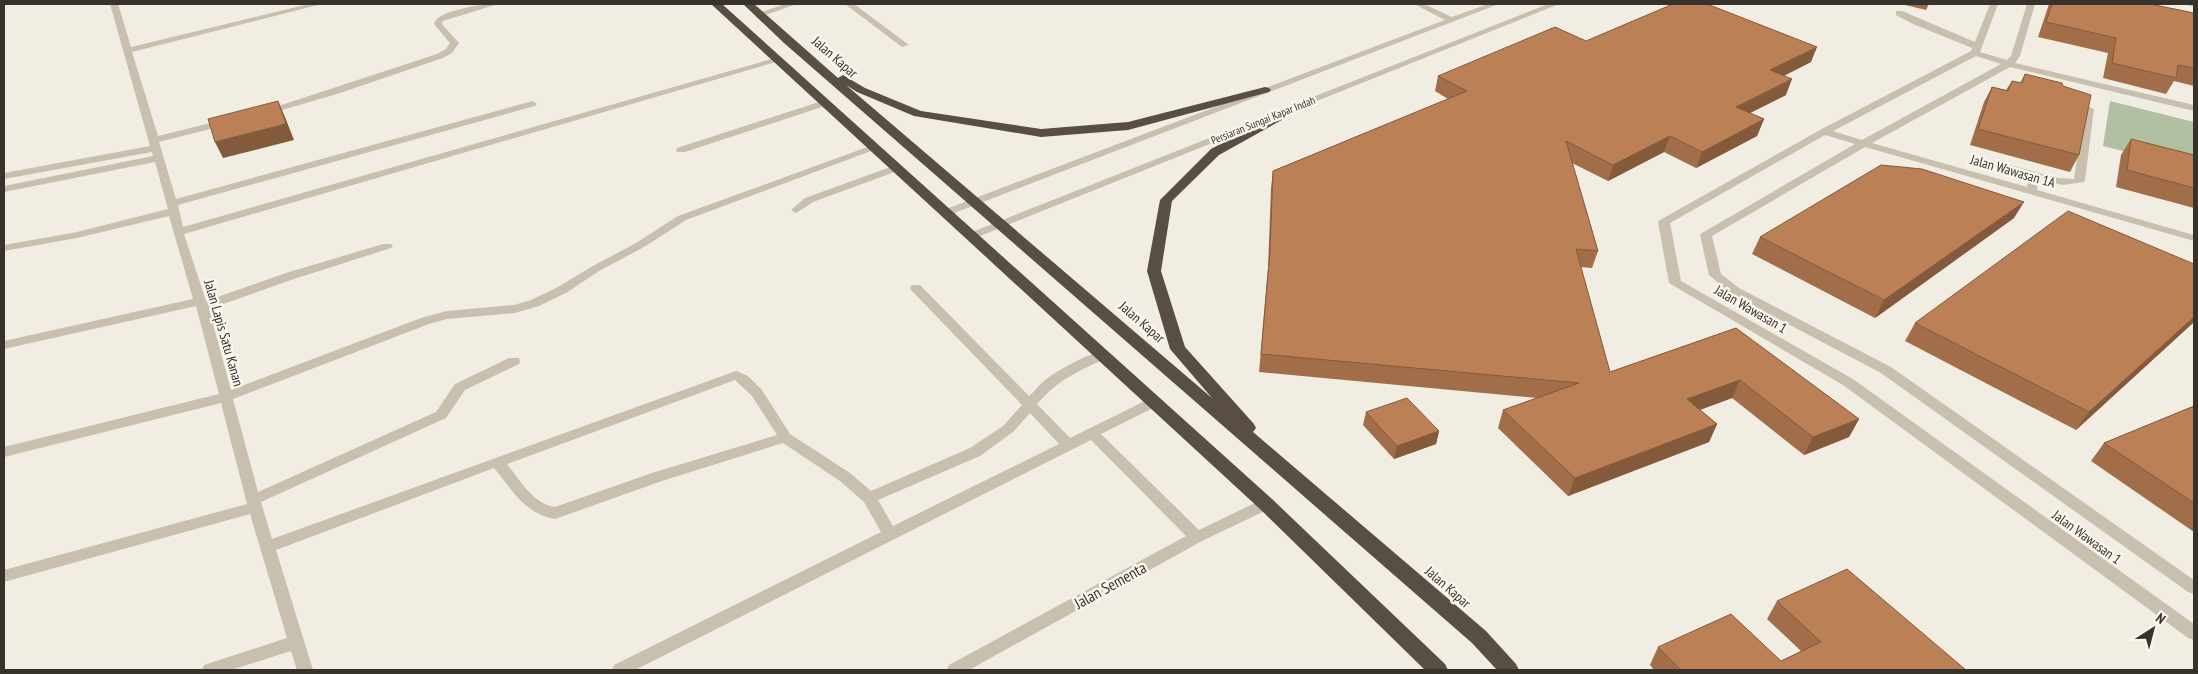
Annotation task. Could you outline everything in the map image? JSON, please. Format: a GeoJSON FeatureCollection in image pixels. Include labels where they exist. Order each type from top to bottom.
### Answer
{"type":"FeatureCollection","features":[{"type":"Feature","properties":{"kind":"highway"},"geometry":{"type":"LineString","coordinates":[[716,4],[1266,504],[1438,670]]}},
{"type":"Feature","properties":{"kind":"highway","name":"Jalan Kapar"},"geometry":{"type":"LineString","coordinates":[[748,4],[788,41],[1479,638],[1508,670]]}},
{"type":"Feature","properties":{"kind":"highway"},"geometry":{"type":"LineString","coordinates":[[788,41],[861,90],[918,114],[1040,132],[1128,126],[1265,90]]}},
{"type":"Feature","properties":{"kind":"highway"},"geometry":{"type":"LineString","coordinates":[[1288,473],[1178,349],[1154,271],[1166,200],[1215,152],[1303,104]]}},
{"type":"Feature","properties":{"kind":"street","name":"Jalan Lapis Satu Kanan"},"geometry":{"type":"LineString","coordinates":[[114,4],[173,207],[178,232],[201,304],[254,504],[305,670]]}},
{"type":"Feature","properties":{"kind":"street"},"geometry":{"type":"LineString","coordinates":[[128,50],[318,4]]}},
{"type":"Feature","properties":{"kind":"street"},"geometry":{"type":"LineString","coordinates":[[259,114],[334,92],[449,52],[455,43],[438,24],[439,20],[494,4]]}},
{"type":"Feature","properties":{"kind":"street"},"geometry":{"type":"LineString","coordinates":[[760,14],[793,4]]}},
{"type":"Feature","properties":{"kind":"street"},"geometry":{"type":"LineString","coordinates":[[849,4],[905,45]]}},
{"type":"Feature","properties":{"kind":"street"},"geometry":{"type":"LineString","coordinates":[[1418,4],[1451,20]]}},
{"type":"Feature","properties":{"kind":"street","name":"Persiaran Sungai Kapar Indah"},"geometry":{"type":"LineString","coordinates":[[945,213],[1495,4]]}},
{"type":"Feature","properties":{"kind":"street","name":"Persiaran Sungai Kapar Indah"},"geometry":{"type":"LineString","coordinates":[[971,236],[1555,4]]}},
{"type":"Feature","properties":{"kind":"street"},"geometry":{"type":"LineString","coordinates":[[1977,50],[1994,4]]}},
{"type":"Feature","properties":{"kind":"street"},"geometry":{"type":"LineString","coordinates":[[2009,64],[2015,56],[2032,4]]}},
{"type":"Feature","properties":{"kind":"street"},"geometry":{"type":"LineString","coordinates":[[1899,12],[1916,22],[2009,64],[2194,108]]}},
{"type":"Feature","properties":{"kind":"street","name":"Jalan Wawasan 1"},"geometry":{"type":"LineString","coordinates":[[1977,50],[1824,132],[1664,222],[1675,283],[1848,382],[2194,633]]}},
{"type":"Feature","properties":{"kind":"street"},"geometry":{"type":"LineString","coordinates":[[178,232],[778,60]]}},
{"type":"Feature","properties":{"kind":"street","name":"Jalan Wawasan 1"},"geometry":{"type":"LineString","coordinates":[[2009,64],[1862,144],[1706,235],[1715,275],[1735,291],[1886,370],[2194,588]]}},
{"type":"Feature","properties":{"kind":"street"},"geometry":{"type":"LineString","coordinates":[[1979,160],[2065,182],[2073,183],[2080,180],[2089,110],[2060,100]]}},
{"type":"Feature","properties":{"kind":"street"},"geometry":{"type":"LineString","coordinates":[[681,150],[824,103]]}},
{"type":"Feature","properties":{"kind":"street"},"geometry":{"type":"LineString","coordinates":[[4,248],[77,235],[532,104]]}},
{"type":"Feature","properties":{"kind":"street"},"geometry":{"type":"LineString","coordinates":[[4,189],[156,149],[240,118]]}},
{"type":"Feature","properties":{"kind":"street","name":"Jalan Wawasan 1A"},"geometry":{"type":"LineString","coordinates":[[1824,132],[2194,238]]}},
{"type":"Feature","properties":{"kind":"street"},"geometry":{"type":"LineString","coordinates":[[4,452],[226,397],[425,321],[447,315],[515,309],[535,303],[562,290],[595,269],[640,245],[682,218],[874,148]]}},
{"type":"Feature","properties":{"kind":"street"},"geometry":{"type":"LineString","coordinates":[[4,176],[156,149]]}},
{"type":"Feature","properties":{"kind":"street"},"geometry":{"type":"LineString","coordinates":[[796,210],[809,200],[896,168]]}},
{"type":"Feature","properties":{"kind":"street"},"geometry":{"type":"LineString","coordinates":[[2030,192],[2035,175]]}},
{"type":"Feature","properties":{"kind":"street"},"geometry":{"type":"LineString","coordinates":[[4,345],[201,304],[387,246]]}},
{"type":"Feature","properties":{"kind":"street"},"geometry":{"type":"LineString","coordinates":[[916,288],[1069,445]]}},
{"type":"Feature","properties":{"kind":"street"},"geometry":{"type":"LineString","coordinates":[[869,498],[975,452],[1008,429],[1053,380],[1102,355]]}},
{"type":"Feature","properties":{"kind":"street"},"geometry":{"type":"LineString","coordinates":[[4,576],[254,504],[441,415],[460,387],[514,362]]}},
{"type":"Feature","properties":{"kind":"street"},"geometry":{"type":"LineString","coordinates":[[267,547],[736,375],[742,377],[752,388],[785,437],[845,477],[869,498],[890,534]]}},
{"type":"Feature","properties":{"kind":"street"},"geometry":{"type":"LineString","coordinates":[[620,670],[1154,402]]}},
{"type":"Feature","properties":{"kind":"street"},"geometry":{"type":"LineString","coordinates":[[1092,433],[1197,537]]}},
{"type":"Feature","properties":{"kind":"street"},"geometry":{"type":"LineString","coordinates":[[497,462],[533,505],[543,511],[555,513],[657,477],[785,437]]}},
{"type":"Feature","properties":{"kind":"street","name":"Jalan Sementa"},"geometry":{"type":"LineString","coordinates":[[955,670],[1197,537],[1266,504]]}},
{"type":"Feature","properties":{"kind":"street"},"geometry":{"type":"LineString","coordinates":[[210,670],[297,642]]}},
{"type":"Feature","properties":{"kind":"green space"},"geometry":{"type":"Polygon","coordinates":[[[2110,101],[2194,122],[2194,169],[2103,146],[2110,101]]]}},
{"type":"Feature","properties":{"kind":"building"},"geometry":{"type":"Polygon","coordinates":[[[1673,4],[1707,4],[1817,47],[1770,70],[1792,79],[1736,107],[1764,119],[1702,152],[1670,136],[1613,165],[1566,141],[1598,251],[1576,249],[1610,372],[1736,328],[1859,419],[1813,437],[1740,380],[1687,399],[1717,424],[1575,478],[1503,410],[1579,383],[1261,354],[1270,251],[1273,171],[1467,91],[1438,76],[1555,27],[1586,41],[1673,4]]]}},
{"type":"Feature","properties":{"kind":"building"},"geometry":{"type":"Polygon","coordinates":[[[2052,4],[2150,4],[2194,13],[2194,68],[2178,65],[2176,78],[2112,63],[2116,38],[2046,22],[2052,4]]]}},
{"type":"Feature","properties":{"kind":"building"},"geometry":{"type":"Polygon","coordinates":[[[2025,74],[2062,83],[2063,86],[2091,95],[2079,155],[1978,129],[1992,87],[2008,91],[2012,81],[2022,83],[2025,74]]]}},
{"type":"Feature","properties":{"kind":"building"},"geometry":{"type":"Polygon","coordinates":[[[278,101],[286,124],[215,142],[208,119],[278,101]]]}},
{"type":"Feature","properties":{"kind":"building"},"geometry":{"type":"Polygon","coordinates":[[[2131,139],[2194,155],[2194,188],[2127,170],[2131,139]]]}},
{"type":"Feature","properties":{"kind":"building"},"geometry":{"type":"Polygon","coordinates":[[[1881,165],[1922,169],[2024,202],[1884,300],[1760,237],[1881,165]]]}},
{"type":"Feature","properties":{"kind":"building"},"geometry":{"type":"Polygon","coordinates":[[[2068,211],[2194,264],[2194,317],[2089,412],[1915,323],[2068,211]]]}},
{"type":"Feature","properties":{"kind":"building"},"geometry":{"type":"Polygon","coordinates":[[[1407,398],[1439,431],[1397,446],[1366,412],[1407,398]]]}},
{"type":"Feature","properties":{"kind":"building"},"geometry":{"type":"Polygon","coordinates":[[[2194,406],[2194,503],[2104,443],[2194,406]]]}},
{"type":"Feature","properties":{"kind":"building"},"geometry":{"type":"Polygon","coordinates":[[[1847,569],[1966,670],[1681,670],[1658,647],[1731,614],[1781,661],[1821,642],[1777,601],[1847,569]]]}}]}
